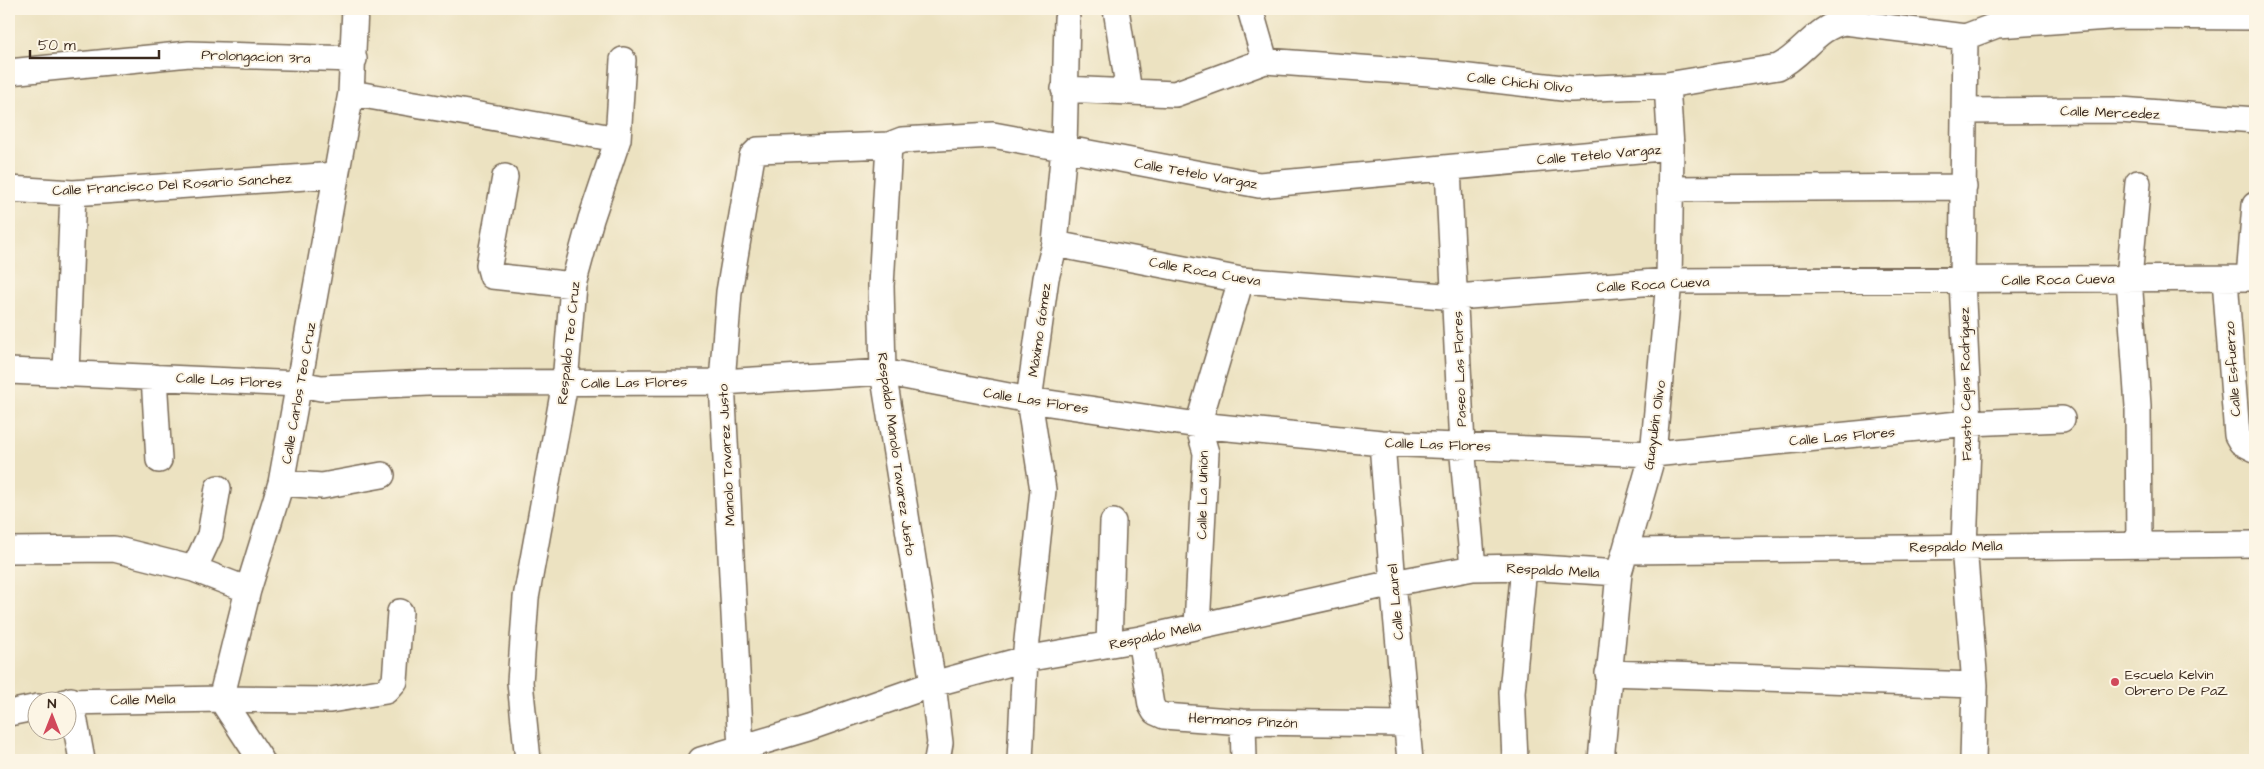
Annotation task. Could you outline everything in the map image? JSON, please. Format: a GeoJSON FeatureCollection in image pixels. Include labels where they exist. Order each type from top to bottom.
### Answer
{"type":"FeatureCollection","features":[{"type":"Feature","properties":{"kind":"street","name":"Calle Carlos Teo Cruz"},"geometry":{"type":"LineString","coordinates":[[220,699],[248,590],[281,483],[351,92],[355,9]]}},
{"type":"Feature","properties":{"kind":"street"},"geometry":{"type":"LineString","coordinates":[[1116,9],[1129,92]]}},
{"type":"Feature","properties":{"kind":"street"},"geometry":{"type":"LineString","coordinates":[[1250,9],[1265,61]]}},
{"type":"Feature","properties":{"kind":"street"},"geometry":{"type":"LineString","coordinates":[[1965,37],[1997,25],[2122,16],[2255,17]]}},
{"type":"Feature","properties":{"kind":"street","name":"Máximo Gómez"},"geometry":{"type":"LineString","coordinates":[[1020,760],[1025,659],[1043,490],[1029,400],[1046,278],[1055,244],[1064,148],[1067,19]]}},
{"type":"Feature","properties":{"kind":"street","name":"Calle Chichi Olivo"},"geometry":{"type":"LineString","coordinates":[[1064,89],[1175,94],[1265,61],[1443,74],[1570,88],[1667,85],[1778,67],[1794,59],[1828,27],[1836,23],[1845,22],[1965,37]]}},
{"type":"Feature","properties":{"kind":"street","name":"Fausto Cejas Rodríguez"},"geometry":{"type":"LineString","coordinates":[[1965,37],[1962,281],[1969,423],[1964,546],[1975,685],[1973,760]]}},
{"type":"Feature","properties":{"kind":"street","name":"Prolongacion 3ra"},"geometry":{"type":"LineString","coordinates":[[9,72],[189,54],[354,59]]}},
{"type":"Feature","properties":{"kind":"street","name":"Respaldo Teo Cruz"},"geometry":{"type":"LineString","coordinates":[[528,760],[520,682],[526,598],[565,383],[573,285],[591,219],[618,139],[623,60]]}},
{"type":"Feature","properties":{"kind":"street","name":"Guayubín Olivo"},"geometry":{"type":"LineString","coordinates":[[1602,760],[1608,672],[1623,562],[1653,454],[1669,281],[1671,147],[1667,85]]}},
{"type":"Feature","properties":{"kind":"street"},"geometry":{"type":"LineString","coordinates":[[351,92],[618,139]]}},
{"type":"Feature","properties":{"kind":"street","name":"Calle Mercedez"},"geometry":{"type":"LineString","coordinates":[[1965,111],[2120,110],[2255,120]]}},
{"type":"Feature","properties":{"kind":"street","name":"Calle Tetelo Vargaz"},"geometry":{"type":"LineString","coordinates":[[755,153],[763,149],[889,145],[902,140],[993,135],[1259,186],[1671,147]]}},
{"type":"Feature","properties":{"kind":"street","name":"Respaldo Manolo Tavarez Justo"},"geometry":{"type":"LineString","coordinates":[[889,145],[881,286],[883,372],[933,684],[940,744],[937,760]]}},
{"type":"Feature","properties":{"kind":"street","name":"Manolo Tavarez Justo"},"geometry":{"type":"LineString","coordinates":[[740,755],[722,382],[729,292],[752,156],[755,153]]}},
{"type":"Feature","properties":{"kind":"street","name":"Paseo Las Flores"},"geometry":{"type":"LineString","coordinates":[[1448,169],[1462,444],[1473,568]]}},
{"type":"Feature","properties":{"kind":"street","name":"Calle Francisco Del Rosario Sanchez"},"geometry":{"type":"LineString","coordinates":[[9,189],[73,193],[336,175]]}},
{"type":"Feature","properties":{"kind":"street"},"geometry":{"type":"LineString","coordinates":[[505,177],[489,265],[492,276],[573,285]]}},
{"type":"Feature","properties":{"kind":"street"},"geometry":{"type":"LineString","coordinates":[[2138,183],[2129,278],[2138,406],[2139,545]]}},
{"type":"Feature","properties":{"kind":"street"},"geometry":{"type":"LineString","coordinates":[[1670,189],[1964,187]]}},
{"type":"Feature","properties":{"kind":"street"},"geometry":{"type":"LineString","coordinates":[[66,372],[73,193]]}},
{"type":"Feature","properties":{"kind":"street","name":"Calle Esfuerzo"},"geometry":{"type":"LineString","coordinates":[[2255,205],[2243,279],[2237,435],[2241,442],[2255,450]]}},
{"type":"Feature","properties":{"kind":"street","name":"Calle Roca Cueva"},"geometry":{"type":"LineString","coordinates":[[1055,244],[1241,280],[1456,297],[1669,281],[2243,279]]}},
{"type":"Feature","properties":{"kind":"street"},"geometry":{"type":"LineString","coordinates":[[1198,425],[1241,280]]}},
{"type":"Feature","properties":{"kind":"street","name":"Calle Las Flores"},"geometry":{"type":"LineString","coordinates":[[9,371],[66,372],[300,384],[321,388],[428,383],[722,382],[883,372],[1029,400],[1198,425],[1382,442],[1462,444],[1653,454],[1969,423],[2062,419]]}},
{"type":"Feature","properties":{"kind":"street"},"geometry":{"type":"LineString","coordinates":[[154,377],[159,460]]}},
{"type":"Feature","properties":{"kind":"street","name":"Calle La Unión"},"geometry":{"type":"LineString","coordinates":[[1197,626],[1206,453],[1198,425]]}},
{"type":"Feature","properties":{"kind":"street","name":"Calle Laurel"},"geometry":{"type":"LineString","coordinates":[[1382,442],[1410,760]]}},
{"type":"Feature","properties":{"kind":"street"},"geometry":{"type":"LineString","coordinates":[[281,483],[322,486],[382,475]]}},
{"type":"Feature","properties":{"kind":"street"},"geometry":{"type":"LineString","coordinates":[[194,569],[210,535],[218,488]]}},
{"type":"Feature","properties":{"kind":"street"},"geometry":{"type":"LineString","coordinates":[[1109,644],[1113,522]]}},
{"type":"Feature","properties":{"kind":"street","name":"Respaldo Mella"},"geometry":{"type":"LineString","coordinates":[[701,760],[740,755],[933,684],[1025,659],[1140,639],[1393,583],[1473,568],[1964,546],[2255,544]]}},
{"type":"Feature","properties":{"kind":"street"},"geometry":{"type":"LineString","coordinates":[[9,550],[114,549],[194,569],[248,590]]}},
{"type":"Feature","properties":{"kind":"street"},"geometry":{"type":"LineString","coordinates":[[1515,760],[1512,692],[1524,567]]}},
{"type":"Feature","properties":{"kind":"street","name":"Calle Mella"},"geometry":{"type":"LineString","coordinates":[[78,701],[330,700],[386,691],[395,681],[400,612]]}},
{"type":"Feature","properties":{"kind":"street","name":"Hermanos Pinzón"},"geometry":{"type":"LineString","coordinates":[[1140,639],[1151,705],[1155,712],[1164,716],[1243,722],[1407,724]]}},
{"type":"Feature","properties":{"kind":"street"},"geometry":{"type":"LineString","coordinates":[[1608,672],[1975,685]]}},
{"type":"Feature","properties":{"kind":"street"},"geometry":{"type":"LineString","coordinates":[[220,699],[261,760]]}},
{"type":"Feature","properties":{"kind":"street"},"geometry":{"type":"LineString","coordinates":[[9,713],[28,709]]}},
{"type":"Feature","properties":{"kind":"street"},"geometry":{"type":"LineString","coordinates":[[1243,722],[1244,760]]}},
{"type":"Feature","properties":{"kind":"street"},"geometry":{"type":"LineString","coordinates":[[78,742],[82,760]]}},
{"type":"Feature","properties":{"kind":"place","name":"Escuela Kelvin Obrero De PaZ"},"geometry":{"type":"Point","coordinates":[2115,682]}}]}
